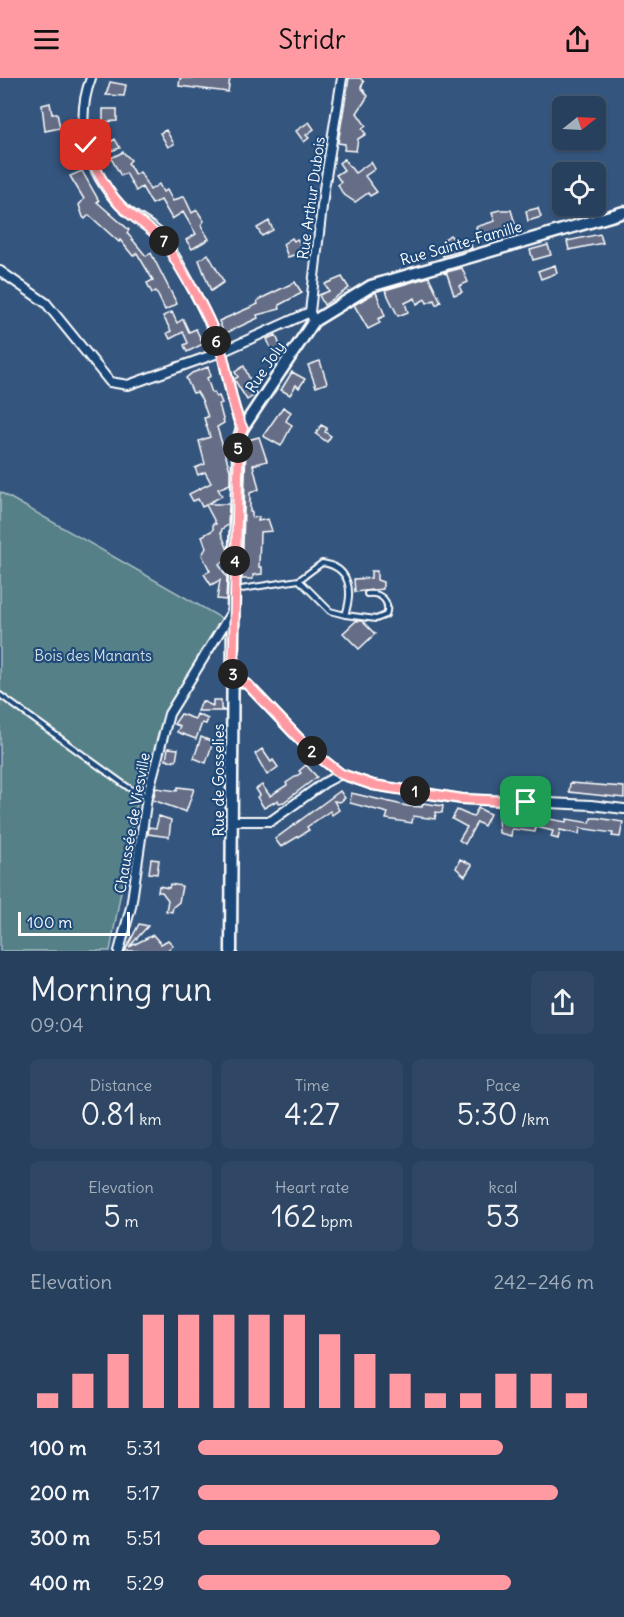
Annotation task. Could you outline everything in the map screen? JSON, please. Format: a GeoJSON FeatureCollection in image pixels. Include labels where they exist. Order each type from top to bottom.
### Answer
{"type":"FeatureCollection","features":[{"type":"Feature","properties":{"kind":"street"},"geometry":{"type":"LineString","coordinates":[[91,78],[86,91],[82,121],[86,145],[96,170],[121,206],[159,234],[200,304],[221,352],[237,418],[243,429]]}},
{"type":"Feature","properties":{"kind":"street","name":"Rue Arthur Dubois"},"geometry":{"type":"LineString","coordinates":[[312,316],[324,189],[342,78]]}},
{"type":"Feature","properties":{"kind":"street","name":"Rue Sainte-Famille"},"geometry":{"type":"LineString","coordinates":[[312,316],[370,286],[624,212]]}},
{"type":"Feature","properties":{"kind":"street"},"geometry":{"type":"LineString","coordinates":[[0,271],[46,303],[110,382],[128,386],[312,316]]}},
{"type":"Feature","properties":{"kind":"street","name":"Rue Joly"},"geometry":{"type":"LineString","coordinates":[[233,610],[239,438],[312,316]]}},
{"type":"Feature","properties":{"kind":"street","name":"Rue de Gosselies"},"geometry":{"type":"LineString","coordinates":[[231,951],[234,821],[233,610]]}},
{"type":"Feature","properties":{"kind":"street","name":"Chaussée de Viesville"},"geometry":{"type":"LineString","coordinates":[[119,951],[131,907],[147,797],[169,714],[233,610]]}},
{"type":"Feature","properties":{"kind":"street"},"geometry":{"type":"LineString","coordinates":[[233,678],[248,685],[308,748],[341,774],[373,785],[462,799],[591,804],[624,809]]}},
{"type":"Feature","properties":{"kind":"street"},"geometry":{"type":"LineString","coordinates":[[234,821],[271,821],[324,783],[341,774]]}},
{"type":"Feature","properties":{"kind":"lane"},"geometry":{"type":"LineString","coordinates":[[234,590],[299,580],[322,563],[336,565],[345,574],[350,601],[345,615]]}},
{"type":"Feature","properties":{"kind":"lane"},"geometry":{"type":"LineString","coordinates":[[299,580],[330,611],[376,619],[386,615],[387,604],[382,597],[374,593],[367,594]]}},
{"type":"Feature","properties":{"kind":"lane"},"geometry":{"type":"LineString","coordinates":[[0,695],[129,788],[147,797]]}},
{"type":"Feature","properties":{"kind":"green space","name":"Bois des Manants"},"geometry":{"type":"Polygon","coordinates":[[[0,492],[223,619],[169,708],[140,788],[110,951],[0,951],[0,492]]]}},
{"type":"Feature","properties":{"kind":"building"},"geometry":{"type":"Polygon","coordinates":[[[180,78],[230,78],[228,92],[179,86],[180,78]]]}},
{"type":"Feature","properties":{"kind":"building"},"geometry":{"type":"Polygon","coordinates":[[[349,78],[360,78],[364,82],[361,87],[368,96],[357,113],[366,126],[362,129],[366,134],[358,139],[356,151],[344,150],[345,144],[338,143],[349,78]]]}},
{"type":"Feature","properties":{"kind":"building"},"geometry":{"type":"Polygon","coordinates":[[[110,82],[126,85],[124,96],[106,95],[110,82]]]}},
{"type":"Feature","properties":{"kind":"building"},"geometry":{"type":"Polygon","coordinates":[[[50,103],[52,114],[57,113],[60,128],[45,131],[42,105],[50,103]]]}},
{"type":"Feature","properties":{"kind":"building"},"geometry":{"type":"Polygon","coordinates":[[[103,109],[117,109],[117,121],[103,122],[103,109]]]}},
{"type":"Feature","properties":{"kind":"building"},"geometry":{"type":"Polygon","coordinates":[[[309,122],[314,129],[306,135],[309,138],[304,142],[296,131],[309,122]]]}},
{"type":"Feature","properties":{"kind":"building"},"geometry":{"type":"Polygon","coordinates":[[[166,130],[174,144],[168,147],[160,133],[166,130]]]}},
{"type":"Feature","properties":{"kind":"building"},"geometry":{"type":"Polygon","coordinates":[[[115,139],[120,148],[107,152],[104,146],[115,139]]]}},
{"type":"Feature","properties":{"kind":"building"},"geometry":{"type":"Polygon","coordinates":[[[73,149],[77,160],[67,165],[64,152],[73,149]]]}},
{"type":"Feature","properties":{"kind":"building"},"geometry":{"type":"Polygon","coordinates":[[[123,152],[131,160],[128,163],[135,175],[140,172],[150,190],[159,184],[163,192],[167,190],[173,201],[184,196],[192,213],[197,210],[204,221],[201,225],[209,239],[192,249],[186,240],[196,234],[183,212],[172,219],[161,200],[152,204],[142,187],[136,191],[126,173],[121,176],[111,158],[123,152]]]}},
{"type":"Feature","properties":{"kind":"building"},"geometry":{"type":"Polygon","coordinates":[[[344,159],[355,173],[371,162],[375,169],[365,176],[377,192],[370,196],[368,193],[355,202],[343,194],[338,185],[341,182],[336,175],[344,170],[339,163],[344,159]]]}},
{"type":"Feature","properties":{"kind":"building"},"geometry":{"type":"Polygon","coordinates":[[[82,171],[99,201],[97,202],[129,230],[127,233],[146,256],[151,253],[177,304],[165,310],[156,291],[152,293],[147,283],[153,280],[137,253],[133,256],[120,240],[119,242],[89,215],[85,219],[83,217],[79,205],[84,199],[70,176],[82,171]]]}},
{"type":"Feature","properties":{"kind":"building"},"geometry":{"type":"Polygon","coordinates":[[[538,208],[541,217],[528,221],[526,211],[538,208]]]}},
{"type":"Feature","properties":{"kind":"building"},"geometry":{"type":"Polygon","coordinates":[[[511,210],[516,227],[478,236],[476,227],[495,221],[492,212],[511,210]]]}},
{"type":"Feature","properties":{"kind":"building"},"geometry":{"type":"Polygon","coordinates":[[[269,221],[273,230],[262,236],[257,228],[269,221]]]}},
{"type":"Feature","properties":{"kind":"building"},"geometry":{"type":"Polygon","coordinates":[[[600,234],[603,243],[569,250],[567,241],[600,234]]]}},
{"type":"Feature","properties":{"kind":"building"},"geometry":{"type":"Polygon","coordinates":[[[450,235],[456,241],[463,238],[465,242],[470,241],[472,248],[443,256],[439,246],[445,245],[442,241],[450,235]]]}},
{"type":"Feature","properties":{"kind":"building"},"geometry":{"type":"Polygon","coordinates":[[[292,238],[294,241],[297,239],[305,251],[288,257],[283,244],[292,238]]]}},
{"type":"Feature","properties":{"kind":"building"},"geometry":{"type":"Polygon","coordinates":[[[548,245],[551,255],[533,260],[530,250],[548,245]]]}},
{"type":"Feature","properties":{"kind":"building"},"geometry":{"type":"Polygon","coordinates":[[[208,254],[224,282],[211,291],[199,260],[208,254]]]}},
{"type":"Feature","properties":{"kind":"building"},"geometry":{"type":"Polygon","coordinates":[[[555,265],[557,273],[541,279],[538,271],[555,265]]]}},
{"type":"Feature","properties":{"kind":"building"},"geometry":{"type":"Polygon","coordinates":[[[462,268],[468,282],[459,286],[462,292],[454,295],[447,274],[443,273],[462,268]]]}},
{"type":"Feature","properties":{"kind":"building"},"geometry":{"type":"Polygon","coordinates":[[[342,277],[349,288],[324,305],[319,295],[329,291],[325,284],[342,277]]]}},
{"type":"Feature","properties":{"kind":"building"},"geometry":{"type":"Polygon","coordinates":[[[429,277],[441,302],[436,305],[434,300],[427,303],[425,299],[417,304],[415,298],[405,303],[408,312],[398,316],[385,290],[429,277]]]}},
{"type":"Feature","properties":{"kind":"building"},"geometry":{"type":"Polygon","coordinates":[[[295,282],[302,293],[279,305],[280,309],[257,315],[258,318],[224,334],[219,321],[258,304],[257,301],[262,298],[295,282]]]}},
{"type":"Feature","properties":{"kind":"building"},"geometry":{"type":"Polygon","coordinates":[[[376,292],[385,316],[378,319],[380,323],[368,329],[354,305],[376,292]]]}},
{"type":"Feature","properties":{"kind":"building"},"geometry":{"type":"Polygon","coordinates":[[[172,312],[177,323],[183,319],[189,332],[196,329],[203,344],[187,352],[184,345],[188,343],[183,332],[170,339],[167,333],[171,331],[163,316],[172,312]]]}},
{"type":"Feature","properties":{"kind":"building"},"geometry":{"type":"Polygon","coordinates":[[[276,335],[281,348],[272,351],[267,339],[276,335]]]}},
{"type":"Feature","properties":{"kind":"building"},"geometry":{"type":"Polygon","coordinates":[[[320,361],[327,383],[316,387],[308,365],[320,361]]]}},
{"type":"Feature","properties":{"kind":"building"},"geometry":{"type":"Polygon","coordinates":[[[244,366],[256,394],[247,400],[234,379],[238,377],[235,372],[244,366]]]}},
{"type":"Feature","properties":{"kind":"building"},"geometry":{"type":"Polygon","coordinates":[[[208,367],[211,376],[207,378],[212,393],[214,392],[216,397],[219,396],[222,403],[219,404],[224,423],[217,427],[230,470],[230,484],[218,489],[222,496],[207,504],[229,504],[228,525],[222,529],[221,533],[228,550],[227,560],[219,564],[227,578],[226,600],[217,599],[220,580],[211,585],[204,574],[210,571],[202,555],[206,548],[202,536],[213,530],[213,524],[216,524],[206,505],[202,507],[198,499],[193,501],[189,494],[211,483],[205,472],[198,475],[195,468],[205,464],[199,441],[210,437],[204,418],[208,417],[202,400],[197,392],[193,393],[186,378],[208,367]]]}},
{"type":"Feature","properties":{"kind":"building"},"geometry":{"type":"Polygon","coordinates":[[[292,372],[305,379],[299,388],[296,385],[290,395],[281,390],[292,372]]]}},
{"type":"Feature","properties":{"kind":"building"},"geometry":{"type":"Polygon","coordinates":[[[283,407],[291,412],[286,421],[292,425],[281,446],[263,436],[283,407]]]}},
{"type":"Feature","properties":{"kind":"building"},"geometry":{"type":"Polygon","coordinates":[[[321,425],[327,428],[325,432],[331,436],[327,442],[316,434],[321,425]]]}},
{"type":"Feature","properties":{"kind":"building"},"geometry":{"type":"Polygon","coordinates":[[[259,437],[267,461],[253,465],[259,489],[250,493],[250,512],[252,512],[252,518],[259,517],[258,521],[268,519],[272,531],[260,532],[259,567],[262,567],[262,574],[253,575],[253,579],[242,579],[246,445],[248,440],[259,437]]]}},
{"type":"Feature","properties":{"kind":"building"},"geometry":{"type":"Polygon","coordinates":[[[371,571],[377,571],[377,580],[383,582],[383,589],[355,592],[354,579],[371,578],[371,571]]]}},
{"type":"Feature","properties":{"kind":"building"},"geometry":{"type":"Polygon","coordinates":[[[356,621],[362,621],[375,634],[359,649],[343,633],[356,621]]]}},
{"type":"Feature","properties":{"kind":"building"},"geometry":{"type":"Polygon","coordinates":[[[213,700],[221,700],[221,709],[225,711],[198,711],[202,701],[213,706],[213,700]]]}},
{"type":"Feature","properties":{"kind":"building"},"geometry":{"type":"Polygon","coordinates":[[[181,714],[195,719],[197,714],[208,719],[206,724],[202,723],[196,739],[177,732],[180,726],[174,724],[181,714]]]}},
{"type":"Feature","properties":{"kind":"building"},"geometry":{"type":"Polygon","coordinates":[[[201,737],[213,742],[206,763],[194,758],[201,737]]]}},
{"type":"Feature","properties":{"kind":"building"},"geometry":{"type":"Polygon","coordinates":[[[168,748],[178,749],[176,761],[166,760],[168,748]]]}},
{"type":"Feature","properties":{"kind":"building"},"geometry":{"type":"Polygon","coordinates":[[[262,749],[271,762],[273,760],[278,767],[267,775],[255,754],[262,749]]]}},
{"type":"Feature","properties":{"kind":"building"},"geometry":{"type":"Polygon","coordinates":[[[306,765],[317,777],[284,802],[279,803],[278,800],[264,808],[257,797],[260,795],[256,789],[262,785],[270,796],[301,773],[299,771],[306,765]]]}},
{"type":"Feature","properties":{"kind":"building"},"geometry":{"type":"Polygon","coordinates":[[[570,783],[624,787],[624,798],[569,792],[570,783]]]}},
{"type":"Feature","properties":{"kind":"building"},"geometry":{"type":"Polygon","coordinates":[[[178,787],[194,789],[186,812],[153,800],[156,788],[177,791],[178,787]]]}},
{"type":"Feature","properties":{"kind":"building"},"geometry":{"type":"Polygon","coordinates":[[[340,791],[345,798],[340,802],[334,801],[339,810],[332,815],[330,811],[307,827],[309,830],[281,847],[275,839],[340,791]]]}},
{"type":"Feature","properties":{"kind":"building"},"geometry":{"type":"Polygon","coordinates":[[[351,793],[407,806],[422,807],[423,803],[443,806],[442,813],[436,812],[435,819],[413,816],[412,823],[386,819],[388,813],[350,803],[351,793]]]}},
{"type":"Feature","properties":{"kind":"building"},"geometry":{"type":"Polygon","coordinates":[[[478,808],[490,814],[484,826],[477,822],[465,844],[459,840],[467,827],[452,819],[457,810],[473,817],[478,808]]]}},
{"type":"Feature","properties":{"kind":"building"},"geometry":{"type":"Polygon","coordinates":[[[498,815],[509,823],[509,819],[525,822],[526,818],[543,822],[544,818],[590,823],[591,818],[598,818],[623,822],[620,837],[612,836],[613,833],[580,828],[579,834],[560,830],[558,839],[551,837],[553,831],[536,827],[535,832],[512,829],[511,836],[499,833],[498,815]]]}},
{"type":"Feature","properties":{"kind":"building"},"geometry":{"type":"Polygon","coordinates":[[[159,816],[171,820],[169,837],[148,834],[149,827],[156,828],[159,816]]]}},
{"type":"Feature","properties":{"kind":"building"},"geometry":{"type":"Polygon","coordinates":[[[151,859],[159,860],[157,874],[149,873],[151,859]]]}},
{"type":"Feature","properties":{"kind":"building"},"geometry":{"type":"Polygon","coordinates":[[[460,859],[472,865],[465,876],[456,868],[460,859]]]}},
{"type":"Feature","properties":{"kind":"building"},"geometry":{"type":"Polygon","coordinates":[[[170,884],[182,886],[179,902],[173,907],[172,912],[166,911],[168,900],[162,892],[158,892],[159,886],[169,888],[170,884]]]}},
{"type":"Feature","properties":{"kind":"building"},"geometry":{"type":"Polygon","coordinates":[[[139,924],[148,926],[129,947],[153,935],[161,944],[168,940],[173,945],[167,951],[125,951],[139,924]]]}},
{"type":"Feature","properties":{"kind":"route"},"geometry":{"type":"LineString","coordinates":[[86,145],[96,170],[107,188],[121,206],[159,234],[200,304],[221,352],[237,418],[243,429],[239,438],[233,678],[248,685],[308,748],[341,774],[373,785],[462,799],[526,802]]}}]}
